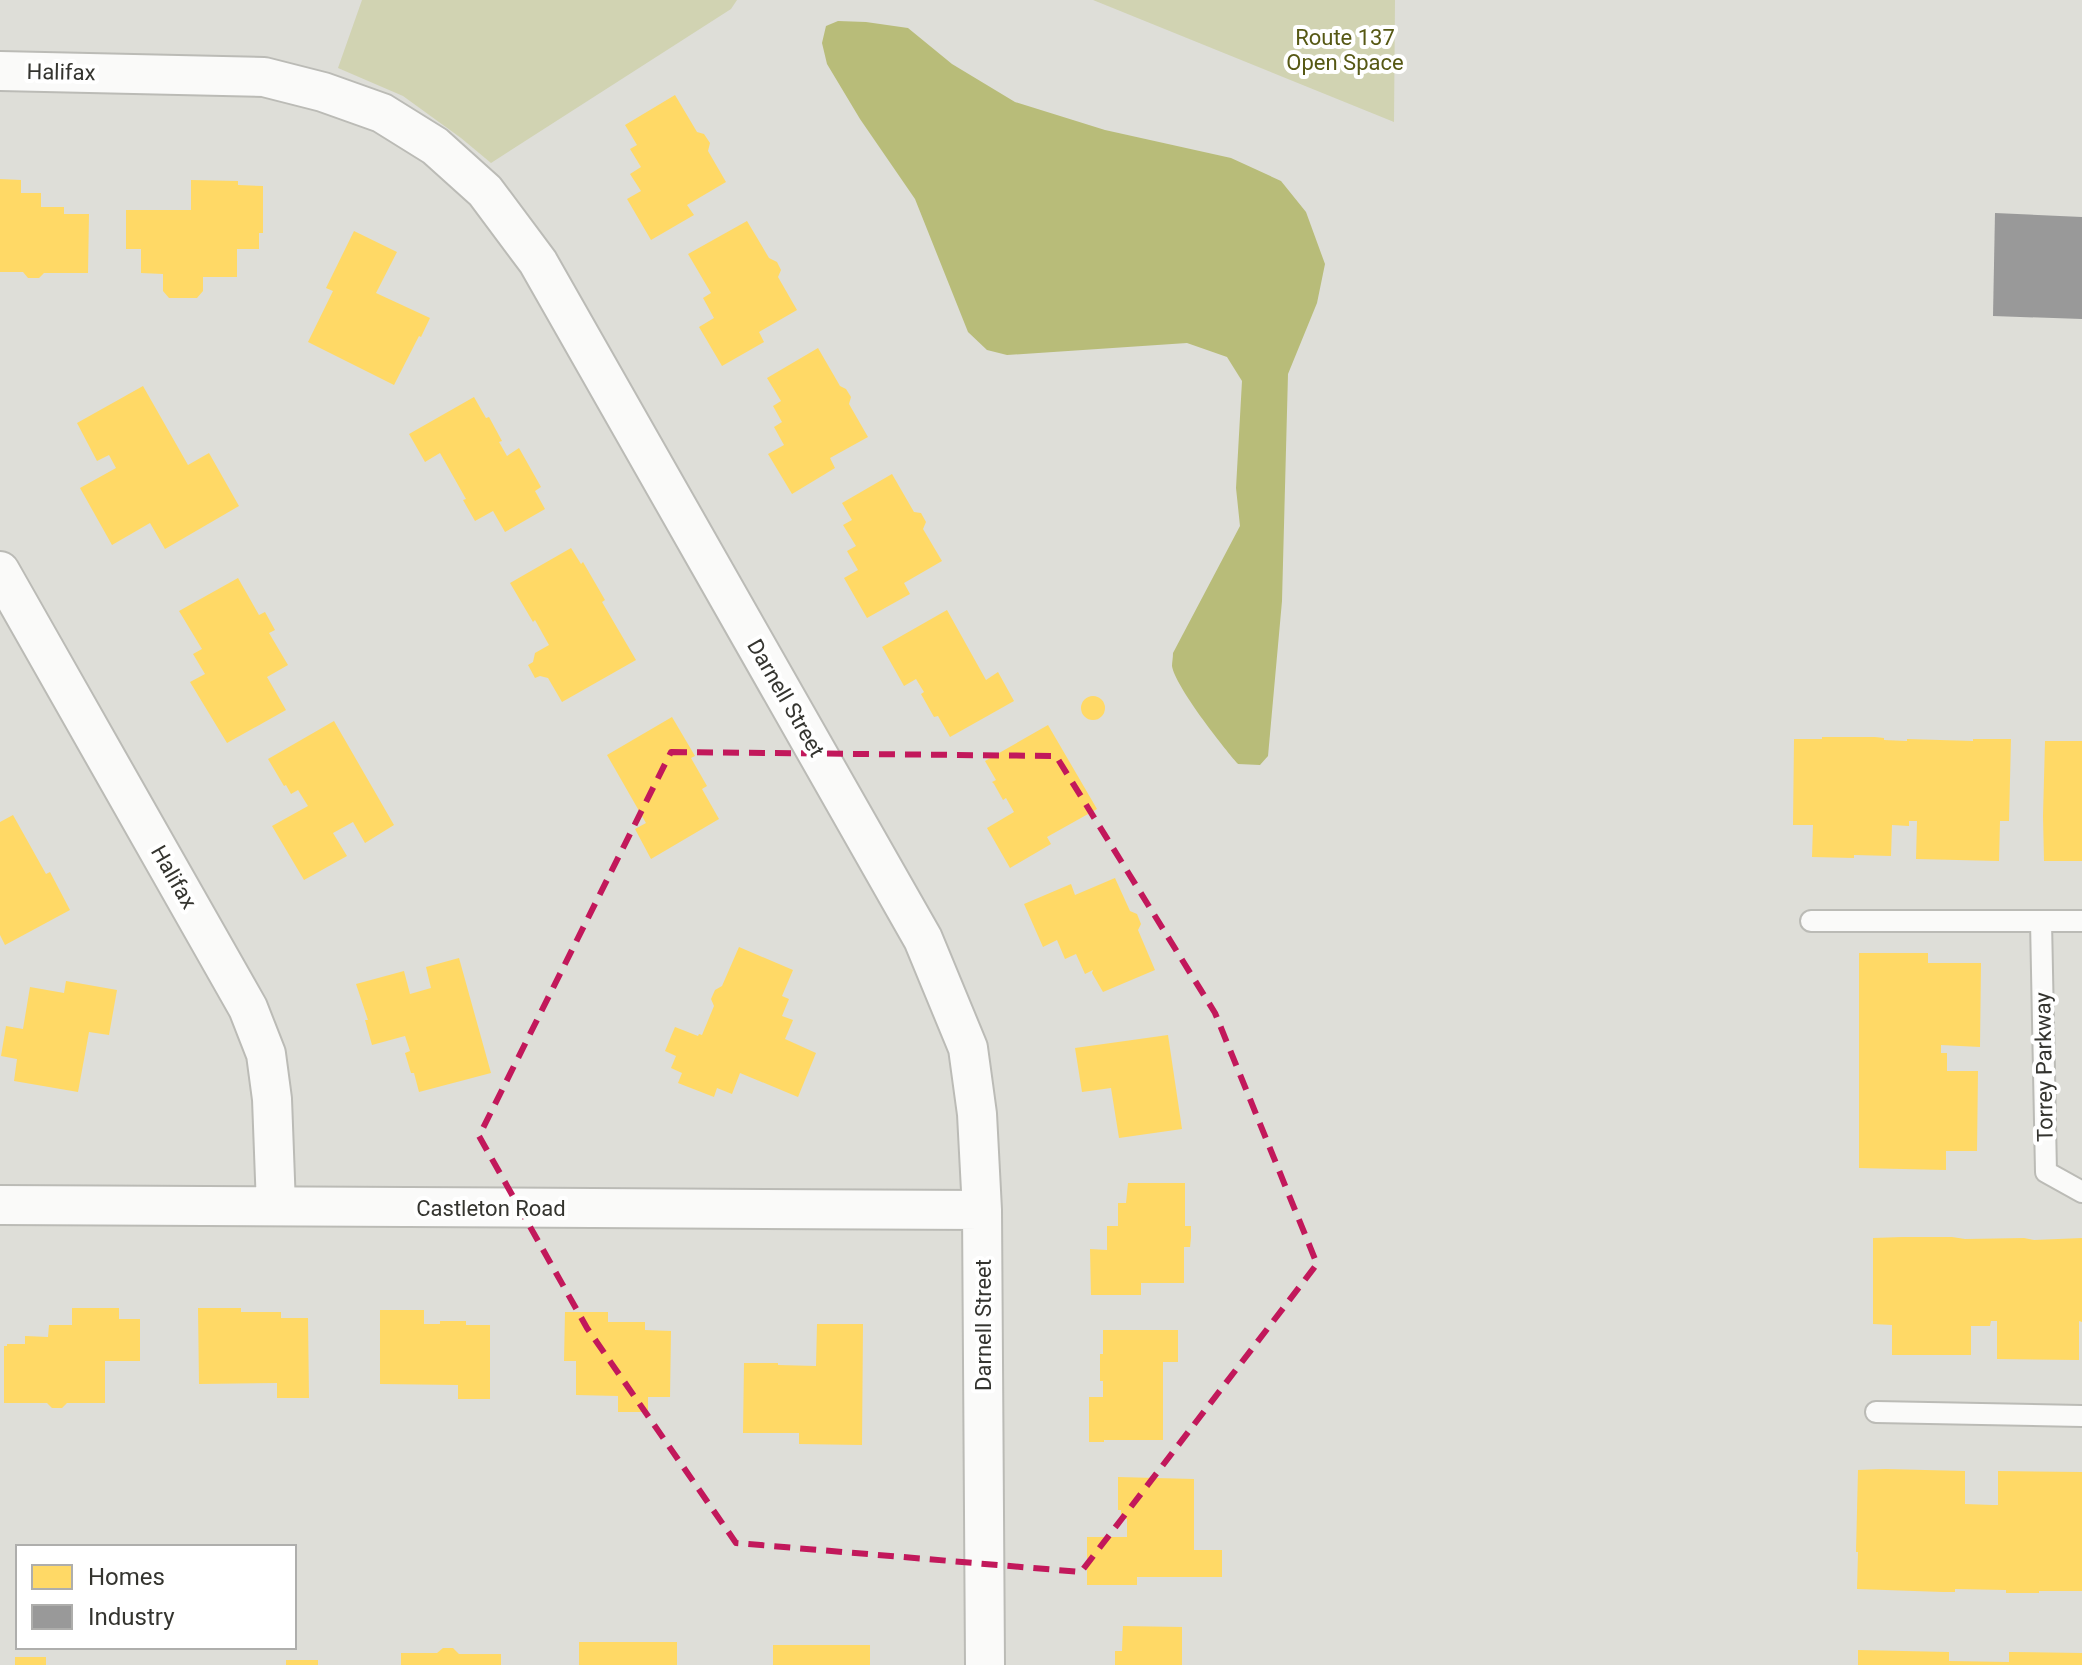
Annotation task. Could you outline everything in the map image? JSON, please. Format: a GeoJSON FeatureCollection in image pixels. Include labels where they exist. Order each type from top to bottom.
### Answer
{"type":"FeatureCollection","features":[{"type":"Feature","properties":{"kind":"street","name":"Halifax"},"geometry":{"type":"LineString","coordinates":[[0,71],[122,74]]}},
{"type":"Feature","properties":{"kind":"street","name":"Darnell Street"},"geometry":{"type":"LineString","coordinates":[[122,74],[264,77],[323,92],[382,113],[435,146],[485,191],[546,276],[923,939],[968,1048],[977,1114],[982,1210],[985,1651]]}},
{"type":"Feature","properties":{"kind":"street","name":"Halifax"},"geometry":{"type":"LineString","coordinates":[[0,571],[248,1008],[266,1054],[272,1099],[276,1206]]}},
{"type":"Feature","properties":{"kind":"street","name":"Castleton Road"},"geometry":{"type":"LineString","coordinates":[[0,1205],[982,1210]]}},
{"type":"Feature","properties":{"kind":"lane"},"geometry":{"type":"LineString","coordinates":[[1811,921],[2082,921]]}},
{"type":"Feature","properties":{"kind":"lane","name":"Torrey Parkway"},"geometry":{"type":"LineString","coordinates":[[2041,921],[2046,1172],[2082,1192]]}},
{"type":"Feature","properties":{"kind":"lane"},"geometry":{"type":"LineString","coordinates":[[1876,1412],[2082,1416]]}},
{"type":"Feature","properties":{"kind":"highlighted area"},"geometry":{"type":"Polygon","coordinates":[[[671,752],[1056,756],[1215,1013],[1317,1264],[1081,1572],[736,1543],[587,1328],[479,1136],[671,752]]]}},
{"type":"Feature","properties":{"kind":"green space"},"geometry":{"type":"Polygon","coordinates":[[[362,0],[737,0],[731,9],[491,163],[403,96],[338,68],[362,0]]]}},
{"type":"Feature","properties":{"kind":"green space","name":"Route 137 Open Space"},"geometry":{"type":"Polygon","coordinates":[[[1093,0],[1395,0],[1394,122],[1093,0]]]}},
{"type":"Feature","properties":{"kind":"shaded area"},"geometry":{"type":"Polygon","coordinates":[[[838,21],[908,28],[952,64],[1015,102],[1105,130],[1231,158],[1281,181],[1306,212],[1325,264],[1317,303],[1288,374],[1282,601],[1268,756],[1260,765],[1238,764],[1190,701],[1172,666],[1173,653],[1240,526],[1236,488],[1242,381],[1227,357],[1187,343],[1007,355],[987,350],[968,332],[915,199],[827,64],[822,43],[826,26],[838,21]]]}},
{"type":"Feature","properties":{"kind":"building: Homes"},"geometry":{"type":"Polygon","coordinates":[[[675,95],[697,132],[704,134],[710,143],[708,151],[726,182],[687,205],[694,215],[651,240],[627,199],[641,191],[630,174],[641,167],[630,149],[637,145],[625,125],[675,95]]]}},
{"type":"Feature","properties":{"kind":"building: Homes"},"geometry":{"type":"Polygon","coordinates":[[[0,179],[21,180],[21,193],[41,193],[41,207],[64,207],[64,214],[89,214],[88,273],[44,273],[39,278],[28,278],[23,272],[0,272],[0,179]]]}},
{"type":"Feature","properties":{"kind":"building: Homes"},"geometry":{"type":"Polygon","coordinates":[[[191,180],[238,181],[238,185],[263,186],[263,233],[259,233],[259,249],[237,249],[237,277],[203,277],[203,291],[197,298],[169,298],[163,291],[163,274],[141,273],[141,249],[126,249],[126,210],[191,210],[191,180]]]}},
{"type":"Feature","properties":{"kind":"building: Homes"},"geometry":{"type":"Polygon","coordinates":[[[747,221],[769,258],[777,262],[781,270],[778,277],[797,310],[759,332],[764,342],[722,366],[699,327],[714,318],[703,298],[711,293],[688,254],[747,221]]]}},
{"type":"Feature","properties":{"kind":"building: Homes"},"geometry":{"type":"Polygon","coordinates":[[[354,231],[397,252],[376,293],[430,318],[394,385],[308,342],[333,291],[326,288],[354,231]]]}},
{"type":"Feature","properties":{"kind":"building: Homes"},"geometry":{"type":"Polygon","coordinates":[[[818,348],[840,386],[851,397],[849,404],[868,437],[830,458],[835,468],[792,494],[768,454],[784,445],[774,427],[782,422],[773,406],[781,401],[767,378],[818,348]]]}},
{"type":"Feature","properties":{"kind":"building: Homes"},"geometry":{"type":"Polygon","coordinates":[[[143,386],[188,465],[209,453],[239,506],[165,549],[150,523],[112,545],[80,488],[116,468],[109,455],[97,461],[77,423],[143,386]]]}},
{"type":"Feature","properties":{"kind":"building: Homes"},"geometry":{"type":"Polygon","coordinates":[[[474,397],[486,418],[489,417],[507,456],[519,448],[541,487],[535,491],[545,509],[505,532],[493,511],[475,521],[440,453],[425,462],[409,434],[474,397]]]}},
{"type":"Feature","properties":{"kind":"building: Homes"},"geometry":{"type":"Polygon","coordinates":[[[892,474],[914,512],[921,513],[926,522],[923,529],[942,561],[904,583],[910,594],[867,618],[844,578],[858,570],[847,551],[856,546],[843,525],[852,520],[842,503],[892,474]]]}},
{"type":"Feature","properties":{"kind":"building: Homes"},"geometry":{"type":"Polygon","coordinates":[[[571,548],[581,564],[583,562],[636,660],[562,702],[548,678],[535,678],[528,665],[533,662],[535,653],[549,645],[510,583],[571,548]]]}},
{"type":"Feature","properties":{"kind":"building: Homes"},"geometry":{"type":"Polygon","coordinates":[[[238,578],[259,615],[265,612],[275,630],[269,633],[288,665],[267,677],[286,710],[227,743],[190,682],[205,674],[193,654],[202,649],[179,611],[238,578]]]}},
{"type":"Feature","properties":{"kind":"building: Homes"},"geometry":{"type":"Polygon","coordinates":[[[947,610],[986,680],[998,672],[1014,701],[950,737],[938,716],[934,717],[916,679],[904,686],[882,647],[947,610]]]}},
{"type":"Feature","properties":{"kind":"building: Homes"},"geometry":{"type":"Polygon","coordinates":[[[1093,696],[1101,700],[1105,708],[1101,716],[1093,720],[1085,716],[1081,708],[1085,700],[1093,696]]]}},
{"type":"Feature","properties":{"kind":"building: Homes"},"geometry":{"type":"Polygon","coordinates":[[[672,717],[695,756],[691,758],[707,786],[702,789],[719,819],[651,859],[635,829],[646,823],[607,755],[672,717]]]}},
{"type":"Feature","properties":{"kind":"building: Homes"},"geometry":{"type":"Polygon","coordinates":[[[334,721],[394,825],[365,843],[353,822],[333,833],[347,856],[304,880],[272,826],[308,806],[298,790],[291,794],[284,786],[268,759],[334,721]]]}},
{"type":"Feature","properties":{"kind":"building: Homes"},"geometry":{"type":"Polygon","coordinates":[[[1048,725],[1097,809],[1047,837],[1051,844],[1010,868],[987,828],[1014,812],[992,782],[996,780],[985,761],[1048,725]]]}},
{"type":"Feature","properties":{"kind":"building: Homes"},"geometry":{"type":"Polygon","coordinates":[[[1875,737],[1907,741],[2011,739],[2009,821],[2000,821],[1999,861],[1916,859],[1917,821],[1909,821],[1909,826],[1892,825],[1891,856],[1812,857],[1813,825],[1793,825],[1794,739],[1875,737]]]}},
{"type":"Feature","properties":{"kind":"building: Homes"},"geometry":{"type":"Polygon","coordinates":[[[2045,741],[2082,741],[2082,861],[2044,861],[2045,741]]]}},
{"type":"Feature","properties":{"kind":"building: Homes"},"geometry":{"type":"Polygon","coordinates":[[[13,815],[46,874],[50,872],[70,910],[5,945],[0,935],[0,822],[13,815]]]}},
{"type":"Feature","properties":{"kind":"building: Homes"},"geometry":{"type":"Polygon","coordinates":[[[1115,878],[1130,911],[1137,914],[1141,924],[1138,930],[1155,970],[1103,992],[1093,970],[1085,974],[1076,954],[1065,959],[1057,940],[1043,947],[1024,904],[1071,884],[1075,895],[1115,878]]]}},
{"type":"Feature","properties":{"kind":"building: Homes"},"geometry":{"type":"Polygon","coordinates":[[[739,947],[793,970],[782,996],[789,999],[782,1016],[793,1020],[785,1039],[816,1053],[798,1097],[740,1073],[732,1094],[717,1088],[714,1097],[678,1083],[682,1073],[671,1068],[676,1056],[665,1051],[675,1027],[702,1035],[714,1006],[711,999],[715,990],[722,986],[739,947]]]}},
{"type":"Feature","properties":{"kind":"building: Homes"},"geometry":{"type":"Polygon","coordinates":[[[1859,953],[1928,953],[1928,963],[1981,963],[1980,1047],[1941,1045],[1941,1053],[1947,1053],[1947,1071],[1978,1071],[1977,1151],[1946,1151],[1946,1170],[1859,1168],[1859,953]]]}},
{"type":"Feature","properties":{"kind":"building: Homes"},"geometry":{"type":"Polygon","coordinates":[[[459,958],[491,1073],[419,1092],[405,1053],[410,1051],[405,1036],[372,1045],[365,1020],[368,1020],[356,984],[404,971],[410,994],[431,988],[426,967],[459,958]]]}},
{"type":"Feature","properties":{"kind":"building: Homes"},"geometry":{"type":"Polygon","coordinates":[[[66,981],[117,990],[109,1035],[89,1032],[78,1092],[14,1081],[17,1059],[1,1056],[6,1026],[23,1029],[30,987],[64,993],[66,981]]]}},
{"type":"Feature","properties":{"kind":"building: Homes"},"geometry":{"type":"Polygon","coordinates":[[[1168,1035],[1182,1129],[1119,1138],[1111,1088],[1082,1092],[1075,1048],[1168,1035]]]}},
{"type":"Feature","properties":{"kind":"building: Homes"},"geometry":{"type":"Polygon","coordinates":[[[1128,1183],[1185,1183],[1185,1226],[1191,1226],[1191,1238],[1190,1247],[1184,1247],[1184,1283],[1141,1283],[1141,1295],[1091,1295],[1090,1249],[1107,1250],[1107,1226],[1118,1226],[1118,1203],[1126,1203],[1128,1183]]]}},
{"type":"Feature","properties":{"kind":"building: Homes"},"geometry":{"type":"Polygon","coordinates":[[[1873,1238],[2082,1238],[2079,1360],[1997,1359],[1997,1321],[1991,1321],[1990,1326],[1971,1326],[1971,1355],[1892,1355],[1892,1325],[1873,1324],[1873,1238]]]}},
{"type":"Feature","properties":{"kind":"building: Homes"},"geometry":{"type":"Polygon","coordinates":[[[72,1308],[119,1308],[119,1319],[140,1319],[140,1361],[105,1361],[105,1403],[67,1403],[62,1408],[52,1408],[47,1403],[4,1403],[4,1346],[25,1344],[25,1336],[48,1337],[49,1325],[72,1325],[72,1308]]]}},
{"type":"Feature","properties":{"kind":"building: Homes"},"geometry":{"type":"Polygon","coordinates":[[[198,1308],[241,1308],[241,1312],[281,1312],[281,1318],[308,1318],[309,1398],[277,1398],[277,1383],[199,1384],[198,1308]]]}},
{"type":"Feature","properties":{"kind":"building: Homes"},"geometry":{"type":"Polygon","coordinates":[[[380,1310],[424,1310],[424,1324],[466,1321],[466,1325],[490,1325],[490,1399],[458,1399],[458,1385],[380,1384],[380,1310]]]}},
{"type":"Feature","properties":{"kind":"building: Homes"},"geometry":{"type":"Polygon","coordinates":[[[565,1312],[608,1312],[608,1322],[645,1322],[645,1330],[671,1331],[670,1397],[648,1397],[648,1412],[618,1412],[618,1396],[576,1395],[576,1361],[564,1361],[565,1312]]]}},
{"type":"Feature","properties":{"kind":"building: Homes"},"geometry":{"type":"Polygon","coordinates":[[[817,1324],[863,1324],[862,1445],[799,1444],[799,1433],[743,1433],[744,1363],[816,1366],[817,1324]]]}},
{"type":"Feature","properties":{"kind":"building: Homes"},"geometry":{"type":"Polygon","coordinates":[[[1103,1330],[1178,1330],[1178,1362],[1163,1362],[1163,1440],[1089,1442],[1089,1397],[1103,1397],[1100,1354],[1103,1354],[1103,1330]]]}},
{"type":"Feature","properties":{"kind":"building: Homes"},"geometry":{"type":"Polygon","coordinates":[[[1858,1470],[1965,1471],[1965,1504],[1992,1505],[1998,1505],[1998,1471],[2082,1472],[2082,1591],[2006,1593],[2006,1590],[1955,1589],[1955,1592],[1943,1592],[1857,1589],[1858,1470]]]}},
{"type":"Feature","properties":{"kind":"building: Homes"},"geometry":{"type":"Polygon","coordinates":[[[1118,1477],[1194,1479],[1194,1550],[1222,1550],[1222,1577],[1137,1577],[1137,1585],[1087,1585],[1087,1537],[1127,1537],[1127,1519],[1121,1519],[1121,1510],[1118,1510],[1118,1477]]]}},
{"type":"Feature","properties":{"kind":"building: Homes"},"geometry":{"type":"Polygon","coordinates":[[[1123,1626],[1182,1627],[1182,1665],[1115,1665],[1115,1651],[1122,1651],[1123,1626]]]}},
{"type":"Feature","properties":{"kind":"building: Homes"},"geometry":{"type":"Polygon","coordinates":[[[579,1642],[677,1642],[677,1665],[579,1665],[579,1642]]]}},
{"type":"Feature","properties":{"kind":"building: Homes"},"geometry":{"type":"Polygon","coordinates":[[[773,1645],[870,1645],[870,1665],[773,1665],[773,1645]]]}},
{"type":"Feature","properties":{"kind":"building: Homes"},"geometry":{"type":"Polygon","coordinates":[[[443,1648],[453,1648],[459,1654],[501,1654],[501,1665],[401,1665],[401,1653],[437,1653],[443,1648]]]}},
{"type":"Feature","properties":{"kind":"building: Homes"},"geometry":{"type":"Polygon","coordinates":[[[1858,1650],[1949,1652],[1949,1661],[2009,1662],[2009,1652],[2082,1653],[2082,1665],[1858,1665],[1858,1650]]]}},
{"type":"Feature","properties":{"kind":"building: Homes"},"geometry":{"type":"Polygon","coordinates":[[[15,1657],[46,1657],[46,1665],[15,1665],[15,1657]]]}},
{"type":"Feature","properties":{"kind":"building: Homes"},"geometry":{"type":"Polygon","coordinates":[[[286,1660],[318,1660],[318,1665],[286,1665],[286,1660]]]}},
{"type":"Feature","properties":{"kind":"building: Industry"},"geometry":{"type":"Polygon","coordinates":[[[1995,213],[2082,217],[2082,319],[1993,316],[1995,213]]]}}]}
